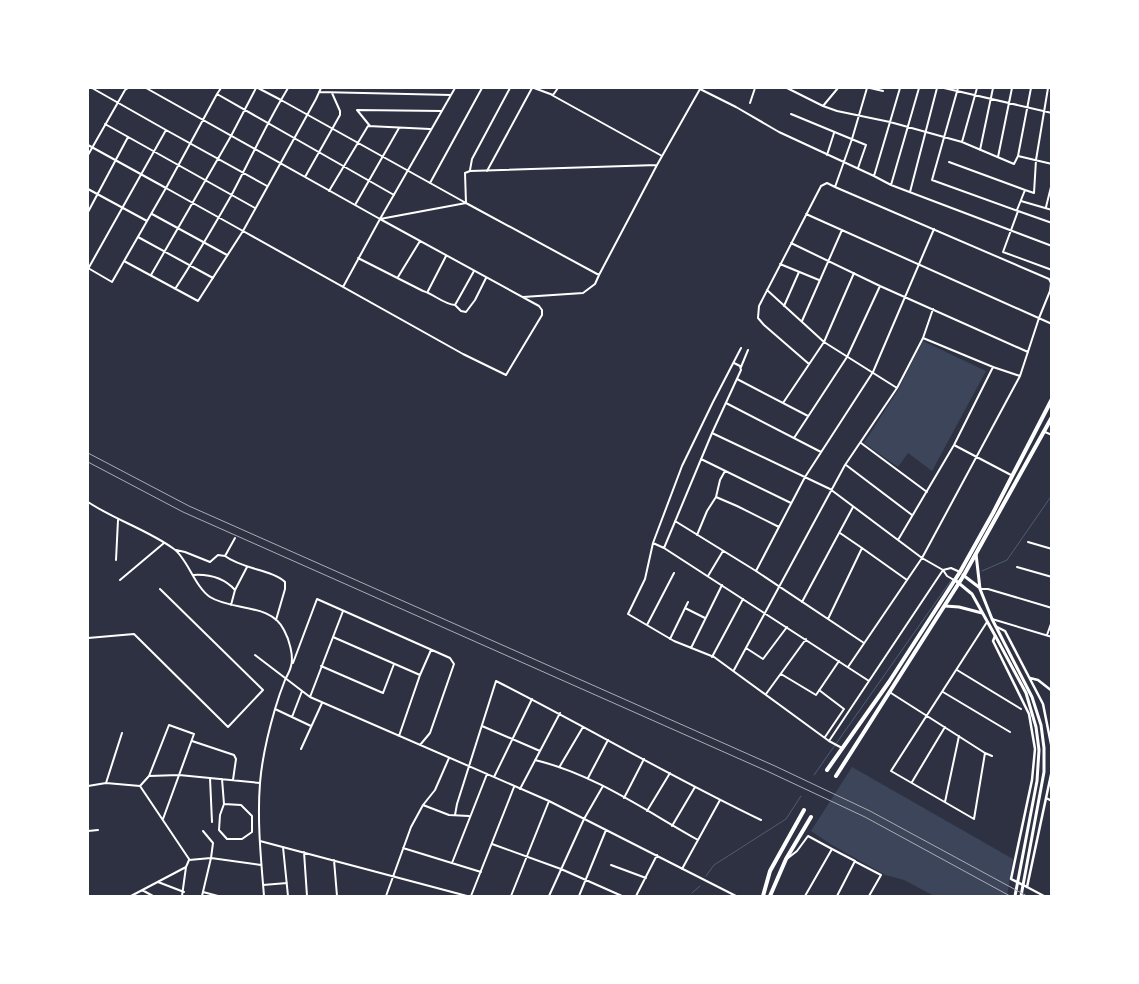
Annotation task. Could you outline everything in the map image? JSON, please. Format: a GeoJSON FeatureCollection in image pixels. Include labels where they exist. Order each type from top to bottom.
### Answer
{"type":"FeatureCollection","features":[{"type":"Feature","properties":{"kind":"highway"},"geometry":{"type":"LineString","coordinates":[[836,776],[891,693],[945,606],[960,572],[1052,399]]}},
{"type":"Feature","properties":{"kind":"highway"},"geometry":{"type":"LineString","coordinates":[[827,770],[840,747],[884,689],[957,581],[964,575],[1052,417]]}},
{"type":"Feature","properties":{"kind":"highway"},"geometry":{"type":"LineString","coordinates":[[763,896],[770,871],[804,810]]}},
{"type":"Feature","properties":{"kind":"highway"},"geometry":{"type":"LineString","coordinates":[[770,896],[786,859],[811,817]]}},
{"type":"Feature","properties":{"kind":"main road"},"geometry":{"type":"LineString","coordinates":[[976,554],[980,589],[992,619],[1032,697],[1041,725],[1044,748],[1042,792],[1021,896]]}},
{"type":"Feature","properties":{"kind":"main road"},"geometry":{"type":"LineString","coordinates":[[960,572],[980,589]]}},
{"type":"Feature","properties":{"kind":"main road"},"geometry":{"type":"LineString","coordinates":[[957,581],[972,594],[995,635],[1026,693],[1036,727],[1039,750],[1037,781],[1015,896]]}},
{"type":"Feature","properties":{"kind":"main road"},"geometry":{"type":"LineString","coordinates":[[945,606],[959,606],[983,613]]}},
{"type":"Feature","properties":{"kind":"street"},"geometry":{"type":"LineString","coordinates":[[92,88],[267,186]]}},
{"type":"Feature","properties":{"kind":"street"},"geometry":{"type":"LineString","coordinates":[[88,155],[126,88]]}},
{"type":"Feature","properties":{"kind":"street"},"geometry":{"type":"LineString","coordinates":[[88,145],[463,354],[506,375],[542,315],[540,306],[329,191],[146,88]]}},
{"type":"Feature","properties":{"kind":"street"},"geometry":{"type":"LineString","coordinates":[[166,130],[88,269],[112,282],[152,214],[221,88]]}},
{"type":"Feature","properties":{"kind":"street"},"geometry":{"type":"LineString","coordinates":[[151,275],[257,88],[599,275]]}},
{"type":"Feature","properties":{"kind":"street"},"geometry":{"type":"LineString","coordinates":[[175,289],[231,195],[288,88]]}},
{"type":"Feature","properties":{"kind":"street"},"geometry":{"type":"LineString","coordinates":[[317,88],[332,92],[451,95]]}},
{"type":"Feature","properties":{"kind":"street"},"geometry":{"type":"LineString","coordinates":[[342,286],[455,88]]}},
{"type":"Feature","properties":{"kind":"street"},"geometry":{"type":"LineString","coordinates":[[430,183],[482,88]]}},
{"type":"Feature","properties":{"kind":"street"},"geometry":{"type":"LineString","coordinates":[[470,171],[472,159],[510,88]]}},
{"type":"Feature","properties":{"kind":"street"},"geometry":{"type":"LineString","coordinates":[[487,171],[533,88],[550,94],[662,156]]}},
{"type":"Feature","properties":{"kind":"street"},"geometry":{"type":"LineString","coordinates":[[550,94],[553,95],[558,88]]}},
{"type":"Feature","properties":{"kind":"street"},"geometry":{"type":"LineString","coordinates":[[523,297],[583,293],[595,284],[657,165],[700,88],[779,132],[891,185],[1052,246]]}},
{"type":"Feature","properties":{"kind":"street"},"geometry":{"type":"LineString","coordinates":[[750,104],[755,88]]}},
{"type":"Feature","properties":{"kind":"street"},"geometry":{"type":"LineString","coordinates":[[787,88],[837,111],[890,122],[962,142],[1014,164],[1018,156],[1030,88]]}},
{"type":"Feature","properties":{"kind":"street"},"geometry":{"type":"LineString","coordinates":[[823,106],[838,88]]}},
{"type":"Feature","properties":{"kind":"street"},"geometry":{"type":"LineString","coordinates":[[836,187],[868,88],[883,91]]}},
{"type":"Feature","properties":{"kind":"street"},"geometry":{"type":"LineString","coordinates":[[874,176],[900,88]]}},
{"type":"Feature","properties":{"kind":"street"},"geometry":{"type":"LineString","coordinates":[[891,185],[919,88]]}},
{"type":"Feature","properties":{"kind":"street"},"geometry":{"type":"LineString","coordinates":[[910,192],[937,88]]}},
{"type":"Feature","properties":{"kind":"street"},"geometry":{"type":"LineString","coordinates":[[944,88],[958,89],[1052,113]]}},
{"type":"Feature","properties":{"kind":"street"},"geometry":{"type":"LineString","coordinates":[[962,142],[977,88]]}},
{"type":"Feature","properties":{"kind":"street"},"geometry":{"type":"LineString","coordinates":[[980,150],[993,88]]}},
{"type":"Feature","properties":{"kind":"street"},"geometry":{"type":"LineString","coordinates":[[998,157],[1012,88]]}},
{"type":"Feature","properties":{"kind":"street"},"geometry":{"type":"LineString","coordinates":[[949,162],[1034,193],[1036,160],[1048,88]]}},
{"type":"Feature","properties":{"kind":"street"},"geometry":{"type":"LineString","coordinates":[[958,89],[932,180],[1052,223]]}},
{"type":"Feature","properties":{"kind":"street"},"geometry":{"type":"LineString","coordinates":[[124,261],[198,301],[243,231],[320,90]]}},
{"type":"Feature","properties":{"kind":"street"},"geometry":{"type":"LineString","coordinates":[[305,177],[340,115],[332,92]]}},
{"type":"Feature","properties":{"kind":"street"},"geometry":{"type":"LineString","coordinates":[[217,94],[394,194]]}},
{"type":"Feature","properties":{"kind":"street"},"geometry":{"type":"LineString","coordinates":[[431,129],[370,126],[357,110],[442,111]]}},
{"type":"Feature","properties":{"kind":"street"},"geometry":{"type":"LineString","coordinates":[[791,114],[866,145],[857,169]]}},
{"type":"Feature","properties":{"kind":"street"},"geometry":{"type":"LineString","coordinates":[[105,124],[255,208]]}},
{"type":"Feature","properties":{"kind":"street"},"geometry":{"type":"LineString","coordinates":[[329,191],[370,126]]}},
{"type":"Feature","properties":{"kind":"street"},"geometry":{"type":"LineString","coordinates":[[355,205],[399,128]]}},
{"type":"Feature","properties":{"kind":"street"},"geometry":{"type":"LineString","coordinates":[[827,154],[834,133]]}},
{"type":"Feature","properties":{"kind":"street"},"geometry":{"type":"LineString","coordinates":[[88,212],[128,137]]}},
{"type":"Feature","properties":{"kind":"street"},"geometry":{"type":"LineString","coordinates":[[1018,156],[1052,164]]}},
{"type":"Feature","properties":{"kind":"street"},"geometry":{"type":"LineString","coordinates":[[466,203],[465,173],[470,171],[657,165]]}},
{"type":"Feature","properties":{"kind":"street"},"geometry":{"type":"LineString","coordinates":[[809,364],[764,325],[758,318],[759,306],[821,186],[827,183],[1049,280],[1050,291],[1020,376],[922,558],[848,667]]}},
{"type":"Feature","properties":{"kind":"street"},"geometry":{"type":"LineString","coordinates":[[1046,208],[1052,183]]}},
{"type":"Feature","properties":{"kind":"street"},"geometry":{"type":"LineString","coordinates":[[88,188],[147,221]]}},
{"type":"Feature","properties":{"kind":"street"},"geometry":{"type":"LineString","coordinates":[[1000,258],[1025,190]]}},
{"type":"Feature","properties":{"kind":"street"},"geometry":{"type":"LineString","coordinates":[[1022,201],[1052,210]]}},
{"type":"Feature","properties":{"kind":"street"},"geometry":{"type":"LineString","coordinates":[[380,219],[466,203]]}},
{"type":"Feature","properties":{"kind":"street"},"geometry":{"type":"LineString","coordinates":[[152,214],[227,255]]}},
{"type":"Feature","properties":{"kind":"street"},"geometry":{"type":"LineString","coordinates":[[806,214],[1052,324]]}},
{"type":"Feature","properties":{"kind":"street"},"geometry":{"type":"LineString","coordinates":[[756,572],[805,477],[874,372],[934,229]]}},
{"type":"Feature","properties":{"kind":"street"},"geometry":{"type":"LineString","coordinates":[[801,322],[842,230]]}},
{"type":"Feature","properties":{"kind":"street"},"geometry":{"type":"LineString","coordinates":[[138,237],[213,278]]}},
{"type":"Feature","properties":{"kind":"street"},"geometry":{"type":"LineString","coordinates":[[398,278],[420,241]]}},
{"type":"Feature","properties":{"kind":"street"},"geometry":{"type":"LineString","coordinates":[[791,243],[880,286],[1028,352]]}},
{"type":"Feature","properties":{"kind":"street"},"geometry":{"type":"LineString","coordinates":[[1003,252],[1052,270]]}},
{"type":"Feature","properties":{"kind":"street"},"geometry":{"type":"LineString","coordinates":[[428,292],[446,255]]}},
{"type":"Feature","properties":{"kind":"street"},"geometry":{"type":"LineString","coordinates":[[358,258],[466,312],[475,300],[487,277]]}},
{"type":"Feature","properties":{"kind":"street"},"geometry":{"type":"LineString","coordinates":[[780,264],[820,280]]}},
{"type":"Feature","properties":{"kind":"street"},"geometry":{"type":"LineString","coordinates":[[455,305],[474,271]]}},
{"type":"Feature","properties":{"kind":"street"},"geometry":{"type":"LineString","coordinates":[[784,306],[800,272]]}},
{"type":"Feature","properties":{"kind":"street"},"geometry":{"type":"LineString","coordinates":[[783,403],[824,342],[854,273]]}},
{"type":"Feature","properties":{"kind":"street"},"geometry":{"type":"LineString","coordinates":[[794,438],[847,357],[880,286]]}},
{"type":"Feature","properties":{"kind":"street"},"geometry":{"type":"LineString","coordinates":[[767,290],[824,342],[897,388]]}},
{"type":"Feature","properties":{"kind":"street"},"geometry":{"type":"LineString","coordinates":[[734,670],[845,465],[897,388],[923,338],[933,309]]}},
{"type":"Feature","properties":{"kind":"street"},"geometry":{"type":"LineString","coordinates":[[923,338],[1020,376]]}},
{"type":"Feature","properties":{"kind":"street"},"geometry":{"type":"LineString","coordinates":[[741,348],[708,410],[682,466],[653,544],[645,579],[628,614],[670,640],[712,656],[840,747]]}},
{"type":"Feature","properties":{"kind":"street"},"geometry":{"type":"LineString","coordinates":[[664,548],[748,350]]}},
{"type":"Feature","properties":{"kind":"street"},"geometry":{"type":"LineString","coordinates":[[734,363],[740,367]]}},
{"type":"Feature","properties":{"kind":"street"},"geometry":{"type":"LineString","coordinates":[[898,540],[954,444],[993,367]]}},
{"type":"Feature","properties":{"kind":"street"},"geometry":{"type":"LineString","coordinates":[[737,379],[808,416]]}},
{"type":"Feature","properties":{"kind":"street"},"geometry":{"type":"LineString","coordinates":[[726,403],[821,452]]}},
{"type":"Feature","properties":{"kind":"street"},"geometry":{"type":"LineString","coordinates":[[1044,432],[1052,435]]}},
{"type":"Feature","properties":{"kind":"street"},"geometry":{"type":"LineString","coordinates":[[712,433],[832,490],[922,558],[943,570],[947,576],[957,581]]}},
{"type":"Feature","properties":{"kind":"street"},"geometry":{"type":"LineString","coordinates":[[860,443],[927,492]]}},
{"type":"Feature","properties":{"kind":"street"},"geometry":{"type":"LineString","coordinates":[[954,444],[1012,476]]}},
{"type":"Feature","properties":{"kind":"street"},"geometry":{"type":"LineString","coordinates":[[701,459],[791,503]]}},
{"type":"Feature","properties":{"kind":"street"},"geometry":{"type":"LineString","coordinates":[[845,465],[912,516]]}},
{"type":"Feature","properties":{"kind":"street"},"geometry":{"type":"LineString","coordinates":[[697,535],[707,511],[716,497],[720,480],[725,471]]}},
{"type":"Feature","properties":{"kind":"street"},"geometry":{"type":"LineString","coordinates":[[716,497],[779,526]]}},
{"type":"Feature","properties":{"kind":"street"},"geometry":{"type":"LineString","coordinates":[[88,502],[176,550],[210,562],[218,556],[225,556],[233,563],[277,576],[285,582],[285,589],[276,620]]}},
{"type":"Feature","properties":{"kind":"street"},"geometry":{"type":"LineString","coordinates":[[802,602],[853,506]]}},
{"type":"Feature","properties":{"kind":"street"},"geometry":{"type":"LineString","coordinates":[[116,560],[118,519]]}},
{"type":"Feature","properties":{"kind":"street"},"geometry":{"type":"LineString","coordinates":[[675,521],[865,643]]}},
{"type":"Feature","properties":{"kind":"street"},"geometry":{"type":"LineString","coordinates":[[839,532],[907,580]]}},
{"type":"Feature","properties":{"kind":"street"},"geometry":{"type":"LineString","coordinates":[[225,556],[235,538]]}},
{"type":"Feature","properties":{"kind":"street"},"geometry":{"type":"LineString","coordinates":[[1028,542],[1052,549]]}},
{"type":"Feature","properties":{"kind":"street"},"geometry":{"type":"LineString","coordinates":[[120,580],[164,543]]}},
{"type":"Feature","properties":{"kind":"street"},"geometry":{"type":"LineString","coordinates":[[653,544],[664,548],[869,681]]}},
{"type":"Feature","properties":{"kind":"street"},"geometry":{"type":"LineString","coordinates":[[828,619],[862,548]]}},
{"type":"Feature","properties":{"kind":"street"},"geometry":{"type":"LineString","coordinates":[[176,550],[192,575],[209,596],[274,618],[283,628],[290,645],[292,665]]}},
{"type":"Feature","properties":{"kind":"street"},"geometry":{"type":"LineString","coordinates":[[708,576],[724,552]]}},
{"type":"Feature","properties":{"kind":"street"},"geometry":{"type":"LineString","coordinates":[[1017,566],[1052,577]]}},
{"type":"Feature","properties":{"kind":"street"},"geometry":{"type":"LineString","coordinates":[[231,605],[235,590],[247,567]]}},
{"type":"Feature","properties":{"kind":"street"},"geometry":{"type":"LineString","coordinates":[[830,741],[943,570],[951,568],[960,572]]}},
{"type":"Feature","properties":{"kind":"street"},"geometry":{"type":"LineString","coordinates":[[647,625],[674,573]]}},
{"type":"Feature","properties":{"kind":"street"},"geometry":{"type":"LineString","coordinates":[[192,575],[206,574],[228,583],[235,590]]}},
{"type":"Feature","properties":{"kind":"street"},"geometry":{"type":"LineString","coordinates":[[691,648],[722,585]]}},
{"type":"Feature","properties":{"kind":"street"},"geometry":{"type":"LineString","coordinates":[[88,638],[134,634],[228,727],[264,690],[160,589]]}},
{"type":"Feature","properties":{"kind":"street"},"geometry":{"type":"LineString","coordinates":[[980,589],[988,589],[1052,608]]}},
{"type":"Feature","properties":{"kind":"street"},"geometry":{"type":"LineString","coordinates":[[264,896],[260,841],[260,783],[264,753],[285,679],[317,599],[450,658],[454,664],[430,733],[420,745]]}},
{"type":"Feature","properties":{"kind":"street"},"geometry":{"type":"LineString","coordinates":[[712,656],[743,599]]}},
{"type":"Feature","properties":{"kind":"street"},"geometry":{"type":"LineString","coordinates":[[670,640],[688,602]]}},
{"type":"Feature","properties":{"kind":"street"},"geometry":{"type":"LineString","coordinates":[[685,608],[705,618]]}},
{"type":"Feature","properties":{"kind":"street"},"geometry":{"type":"LineString","coordinates":[[310,697],[343,612]]}},
{"type":"Feature","properties":{"kind":"street"},"geometry":{"type":"LineString","coordinates":[[992,619],[1052,637]]}},
{"type":"Feature","properties":{"kind":"street"},"geometry":{"type":"LineString","coordinates":[[1047,635],[1052,621]]}},
{"type":"Feature","properties":{"kind":"street"},"geometry":{"type":"LineString","coordinates":[[985,753],[974,818],[891,771],[987,622]]}},
{"type":"Feature","properties":{"kind":"street"},"geometry":{"type":"LineString","coordinates":[[746,648],[763,658],[787,627]]}},
{"type":"Feature","properties":{"kind":"street"},"geometry":{"type":"LineString","coordinates":[[997,627],[1005,631],[1043,704],[1052,749]]}},
{"type":"Feature","properties":{"kind":"street"},"geometry":{"type":"LineString","coordinates":[[995,635],[994,641],[1029,714],[1035,749],[1032,775],[1011,879],[1044,896]]}},
{"type":"Feature","properties":{"kind":"street"},"geometry":{"type":"LineString","coordinates":[[333,637],[420,675]]}},
{"type":"Feature","properties":{"kind":"street"},"geometry":{"type":"LineString","coordinates":[[766,694],[806,639]]}},
{"type":"Feature","properties":{"kind":"street"},"geometry":{"type":"LineString","coordinates":[[399,736],[420,675],[431,650]]}},
{"type":"Feature","properties":{"kind":"street"},"geometry":{"type":"LineString","coordinates":[[255,655],[310,697],[549,801],[736,896]]}},
{"type":"Feature","properties":{"kind":"street"},"geometry":{"type":"LineString","coordinates":[[781,674],[814,695],[820,690],[839,661]]}},
{"type":"Feature","properties":{"kind":"street"},"geometry":{"type":"LineString","coordinates":[[321,666],[382,694],[394,664]]}},
{"type":"Feature","properties":{"kind":"street"},"geometry":{"type":"LineString","coordinates":[[957,670],[1021,709]]}},
{"type":"Feature","properties":{"kind":"street"},"geometry":{"type":"LineString","coordinates":[[1030,678],[1038,680],[1052,691]]}},
{"type":"Feature","properties":{"kind":"street"},"geometry":{"type":"LineString","coordinates":[[456,815],[457,804],[496,681],[761,820]]}},
{"type":"Feature","properties":{"kind":"street"},"geometry":{"type":"LineString","coordinates":[[820,690],[844,709],[825,737]]}},
{"type":"Feature","properties":{"kind":"street"},"geometry":{"type":"LineString","coordinates":[[292,717],[302,691]]}},
{"type":"Feature","properties":{"kind":"street"},"geometry":{"type":"LineString","coordinates":[[943,692],[1010,732]]}},
{"type":"Feature","properties":{"kind":"street"},"geometry":{"type":"LineString","coordinates":[[891,693],[992,756]]}},
{"type":"Feature","properties":{"kind":"street"},"geometry":{"type":"LineString","coordinates":[[494,777],[532,699]]}},
{"type":"Feature","properties":{"kind":"street"},"geometry":{"type":"LineString","coordinates":[[301,749],[322,702]]}},
{"type":"Feature","properties":{"kind":"street"},"geometry":{"type":"LineString","coordinates":[[275,709],[311,726]]}},
{"type":"Feature","properties":{"kind":"street"},"geometry":{"type":"LineString","coordinates":[[520,788],[560,713]]}},
{"type":"Feature","properties":{"kind":"street"},"geometry":{"type":"LineString","coordinates":[[140,786],[149,776],[169,725],[194,734],[163,819]]}},
{"type":"Feature","properties":{"kind":"street"},"geometry":{"type":"LineString","coordinates":[[482,726],[540,751]]}},
{"type":"Feature","properties":{"kind":"street"},"geometry":{"type":"LineString","coordinates":[[560,766],[584,726]]}},
{"type":"Feature","properties":{"kind":"street"},"geometry":{"type":"LineString","coordinates":[[912,782],[945,727]]}},
{"type":"Feature","properties":{"kind":"street"},"geometry":{"type":"LineString","coordinates":[[106,783],[122,734]]}},
{"type":"Feature","properties":{"kind":"street"},"geometry":{"type":"LineString","coordinates":[[945,802],[959,736]]}},
{"type":"Feature","properties":{"kind":"street"},"geometry":{"type":"LineString","coordinates":[[588,778],[608,739]]}},
{"type":"Feature","properties":{"kind":"street"},"geometry":{"type":"LineString","coordinates":[[191,741],[234,755],[236,759],[232,780]]}},
{"type":"Feature","properties":{"kind":"street"},"geometry":{"type":"LineString","coordinates":[[386,896],[410,827],[423,805],[435,790],[449,758]]}},
{"type":"Feature","properties":{"kind":"street"},"geometry":{"type":"LineString","coordinates":[[624,798],[644,759]]}},
{"type":"Feature","properties":{"kind":"street"},"geometry":{"type":"LineString","coordinates":[[535,760],[560,766],[588,778],[698,840]]}},
{"type":"Feature","properties":{"kind":"street"},"geometry":{"type":"LineString","coordinates":[[1027,887],[1052,770]]}},
{"type":"Feature","properties":{"kind":"street"},"geometry":{"type":"LineString","coordinates":[[647,811],[670,773]]}},
{"type":"Feature","properties":{"kind":"street"},"geometry":{"type":"LineString","coordinates":[[149,776],[179,774],[260,783]]}},
{"type":"Feature","properties":{"kind":"street"},"geometry":{"type":"LineString","coordinates":[[452,863],[487,774]]}},
{"type":"Feature","properties":{"kind":"street"},"geometry":{"type":"LineString","coordinates":[[210,778],[212,822]]}},
{"type":"Feature","properties":{"kind":"street"},"geometry":{"type":"LineString","coordinates":[[222,779],[224,804],[220,815],[219,830],[227,839],[242,839],[252,832],[252,816],[241,805],[224,804]]}},
{"type":"Feature","properties":{"kind":"street"},"geometry":{"type":"LineString","coordinates":[[88,786],[106,783],[140,786]]}},
{"type":"Feature","properties":{"kind":"street"},"geometry":{"type":"LineString","coordinates":[[140,786],[189,860]]}},
{"type":"Feature","properties":{"kind":"street"},"geometry":{"type":"LineString","coordinates":[[260,841],[469,896],[481,872],[515,786]]}},
{"type":"Feature","properties":{"kind":"street"},"geometry":{"type":"LineString","coordinates":[[549,896],[584,819],[603,786]]}},
{"type":"Feature","properties":{"kind":"street"},"geometry":{"type":"LineString","coordinates":[[672,826],[696,787]]}},
{"type":"Feature","properties":{"kind":"street"},"geometry":{"type":"LineString","coordinates":[[1046,798],[1052,801]]}},
{"type":"Feature","properties":{"kind":"street"},"geometry":{"type":"LineString","coordinates":[[682,868],[720,800]]}},
{"type":"Feature","properties":{"kind":"street"},"geometry":{"type":"LineString","coordinates":[[511,896],[549,801]]}},
{"type":"Feature","properties":{"kind":"street"},"geometry":{"type":"LineString","coordinates":[[423,805],[456,815],[470,816]]}},
{"type":"Feature","properties":{"kind":"street"},"geometry":{"type":"LineString","coordinates":[[252,827],[260,826]]}},
{"type":"Feature","properties":{"kind":"street"},"geometry":{"type":"LineString","coordinates":[[88,831],[98,830]]}},
{"type":"Feature","properties":{"kind":"street"},"geometry":{"type":"LineString","coordinates":[[580,896],[606,830]]}},
{"type":"Feature","properties":{"kind":"street"},"geometry":{"type":"LineString","coordinates":[[202,896],[212,858],[213,843],[203,831]]}},
{"type":"Feature","properties":{"kind":"street"},"geometry":{"type":"LineString","coordinates":[[786,859],[797,852],[808,836],[881,875],[869,896]]}},
{"type":"Feature","properties":{"kind":"street"},"geometry":{"type":"LineString","coordinates":[[492,844],[561,869],[622,896]]}},
{"type":"Feature","properties":{"kind":"street"},"geometry":{"type":"LineString","coordinates":[[283,847],[288,896]]}},
{"type":"Feature","properties":{"kind":"street"},"geometry":{"type":"LineString","coordinates":[[403,848],[481,872]]}},
{"type":"Feature","properties":{"kind":"street"},"geometry":{"type":"LineString","coordinates":[[805,896],[832,849]]}},
{"type":"Feature","properties":{"kind":"street"},"geometry":{"type":"LineString","coordinates":[[304,852],[307,896]]}},
{"type":"Feature","properties":{"kind":"street"},"geometry":{"type":"LineString","coordinates":[[636,896],[657,855]]}},
{"type":"Feature","properties":{"kind":"street"},"geometry":{"type":"LineString","coordinates":[[189,860],[212,858],[262,865]]}},
{"type":"Feature","properties":{"kind":"street"},"geometry":{"type":"LineString","coordinates":[[182,896],[186,867],[189,860]]}},
{"type":"Feature","properties":{"kind":"street"},"geometry":{"type":"LineString","coordinates":[[334,860],[337,896],[342,896]]}},
{"type":"Feature","properties":{"kind":"street"},"geometry":{"type":"LineString","coordinates":[[837,896],[855,861]]}},
{"type":"Feature","properties":{"kind":"street"},"geometry":{"type":"LineString","coordinates":[[611,865],[646,878]]}},
{"type":"Feature","properties":{"kind":"street"},"geometry":{"type":"LineString","coordinates":[[131,896],[186,867]]}},
{"type":"Feature","properties":{"kind":"street"},"geometry":{"type":"LineString","coordinates":[[158,882],[184,892]]}},
{"type":"Feature","properties":{"kind":"street"},"geometry":{"type":"LineString","coordinates":[[263,885],[287,883]]}},
{"type":"Feature","properties":{"kind":"street"},"geometry":{"type":"LineString","coordinates":[[142,890],[153,896]]}},
{"type":"Feature","properties":{"kind":"street"},"geometry":{"type":"LineString","coordinates":[[203,892],[218,896]]}},
{"type":"Feature","properties":{"kind":"street"},"geometry":{"type":"LineString","coordinates":[[726,896],[727,892]]}},
{"type":"Feature","properties":{"kind":"shaded area"},"geometry":{"type":"Polygon","coordinates":[[[923,341],[986,371],[932,471],[908,453],[898,467],[864,443],[898,390],[923,341]]]}},
{"type":"Feature","properties":{"kind":"shaded area"},"geometry":{"type":"Polygon","coordinates":[[[852,767],[1013,859],[1007,896],[934,896],[904,880],[885,875],[811,831],[852,767]]]}},
{"type":"Feature","properties":{"kind":"waterway"},"geometry":{"type":"LineString","coordinates":[[982,571],[1007,560],[1052,495]]}},
{"type":"Feature","properties":{"kind":"waterway"},"geometry":{"type":"LineString","coordinates":[[814,775],[952,579]]}},
{"type":"Feature","properties":{"kind":"waterway"},"geometry":{"type":"LineString","coordinates":[[706,876],[714,865],[786,819],[801,796]]}},
{"type":"Feature","properties":{"kind":"waterway"},"geometry":{"type":"LineString","coordinates":[[692,893],[700,886]]}},
{"type":"Feature","properties":{"kind":"railway"},"geometry":{"type":"LineString","coordinates":[[88,453],[189,506],[775,766],[870,811],[1027,896]]}},
{"type":"Feature","properties":{"kind":"railway"},"geometry":{"type":"LineString","coordinates":[[88,462],[183,512],[769,772],[865,817],[1010,896]]}}]}
